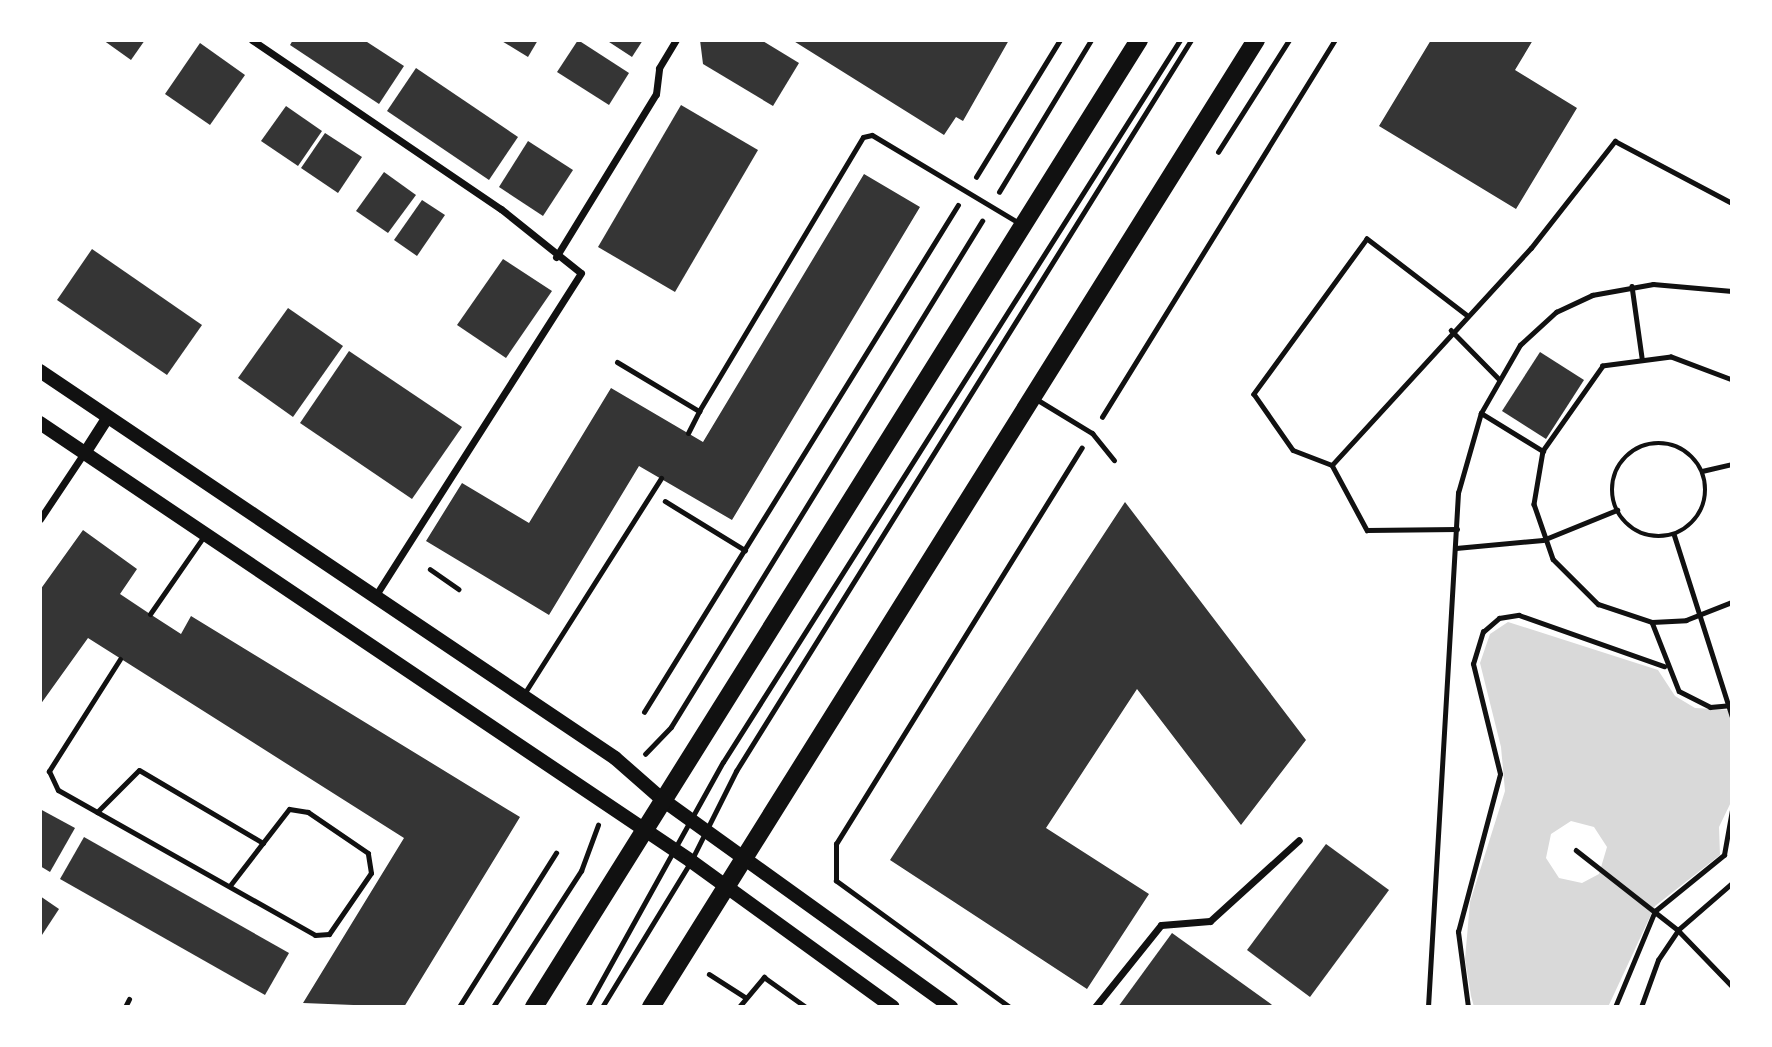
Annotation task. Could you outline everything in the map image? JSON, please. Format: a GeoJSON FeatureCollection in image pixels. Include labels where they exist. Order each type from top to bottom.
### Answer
{"type":"FeatureCollection","features":[{"type":"Feature","properties":{"kind":"main road"},"geometry":{"type":"LineString","coordinates":[[534,1007],[1139,40]]}},
{"type":"Feature","properties":{"kind":"main road"},"geometry":{"type":"LineString","coordinates":[[651,1007],[728,888],[1256,40]]}},
{"type":"Feature","properties":{"kind":"main road"},"geometry":{"type":"LineString","coordinates":[[40,371],[523,695],[629,770],[706,832],[951,1007]]}},
{"type":"Feature","properties":{"kind":"main road"},"geometry":{"type":"LineString","coordinates":[[40,422],[678,852],[892,1007]]}},
{"type":"Feature","properties":{"kind":"street"},"geometry":{"type":"LineString","coordinates":[[252,40],[501,209],[556,257],[581,273],[375,596]]}},
{"type":"Feature","properties":{"kind":"street"},"geometry":{"type":"LineString","coordinates":[[556,257],[656,94],[659,68],[676,40]]}},
{"type":"Feature","properties":{"kind":"street"},"geometry":{"type":"LineString","coordinates":[[40,519],[108,416]]}},
{"type":"Feature","properties":{"kind":"street"},"geometry":{"type":"LineString","coordinates":[[1096,1007],[1161,925],[1210,921],[1299,840]]}},
{"type":"Feature","properties":{"kind":"lane"},"geometry":{"type":"LineString","coordinates":[[587,1007],[678,852],[723,762],[1180,40]]}},
{"type":"Feature","properties":{"kind":"lane"},"geometry":{"type":"LineString","coordinates":[[602,1007],[691,861],[736,772],[1191,40]]}},
{"type":"Feature","properties":{"kind":"lane"},"geometry":{"type":"LineString","coordinates":[[688,433],[855,142],[872,135],[1025,226]]}},
{"type":"Feature","properties":{"kind":"lane"},"geometry":{"type":"LineString","coordinates":[[617,362],[699,411]]}},
{"type":"Feature","properties":{"kind":"lane"},"geometry":{"type":"LineString","coordinates":[[1034,397],[1092,433],[1114,460]]}},
{"type":"Feature","properties":{"kind":"lane"},"geometry":{"type":"LineString","coordinates":[[523,695],[661,478]]}},
{"type":"Feature","properties":{"kind":"lane"},"geometry":{"type":"LineString","coordinates":[[150,614],[205,533]]}},
{"type":"Feature","properties":{"kind":"lane"},"geometry":{"type":"LineString","coordinates":[[120,659],[50,771],[58,790],[232,884],[315,935],[329,934],[371,873],[368,853],[308,812],[289,809],[232,884]]}},
{"type":"Feature","properties":{"kind":"lane"},"geometry":{"type":"LineString","coordinates":[[97,812],[139,770],[263,843]]}},
{"type":"Feature","properties":{"kind":"lane"},"geometry":{"type":"LineString","coordinates":[[125,1007],[129,999]]}},
{"type":"Feature","properties":{"kind":"path"},"geometry":{"type":"LineString","coordinates":[[644,712],[1060,40]]}},
{"type":"Feature","properties":{"kind":"path"},"geometry":{"type":"LineString","coordinates":[[629,770],[671,727],[1091,40]]}},
{"type":"Feature","properties":{"kind":"path"},"geometry":{"type":"LineString","coordinates":[[1009,1007],[836,881],[836,844],[1335,40]]}},
{"type":"Feature","properties":{"kind":"path"},"geometry":{"type":"LineString","coordinates":[[1332,465],[1451,330],[1531,248],[1615,141],[1732,203]]}},
{"type":"Feature","properties":{"kind":"path"},"geometry":{"type":"LineString","coordinates":[[1457,529],[1367,530],[1332,465],[1293,450],[1254,394],[1367,239],[1466,315]]}},
{"type":"Feature","properties":{"kind":"path"},"geometry":{"type":"LineString","coordinates":[[1632,286],[1642,357]]}},
{"type":"Feature","properties":{"kind":"path"},"geometry":{"type":"LineString","coordinates":[[1428,1007],[1458,494],[1481,413],[1520,345],[1556,312],[1632,286],[1732,291]]}},
{"type":"Feature","properties":{"kind":"path"},"geometry":{"type":"LineString","coordinates":[[1451,330],[1499,379]]}},
{"type":"Feature","properties":{"kind":"path"},"geometry":{"type":"LineString","coordinates":[[1732,380],[1696,363],[1642,357],[1616,360],[1590,375],[1543,451],[1534,503],[1543,540],[1589,597],[1652,622],[1700,617],[1732,602]]}},
{"type":"Feature","properties":{"kind":"path"},"geometry":{"type":"LineString","coordinates":[[1481,413],[1543,451]]}},
{"type":"Feature","properties":{"kind":"path"},"geometry":{"type":"LineString","coordinates":[[1669,444],[1702,471],[1705,501],[1699,516],[1675,534],[1648,535],[1617,510],[1613,481],[1640,447],[1669,444]]}},
{"type":"Feature","properties":{"kind":"path"},"geometry":{"type":"LineString","coordinates":[[1702,471],[1732,464]]}},
{"type":"Feature","properties":{"kind":"path"},"geometry":{"type":"LineString","coordinates":[[652,492],[745,550]]}},
{"type":"Feature","properties":{"kind":"path"},"geometry":{"type":"LineString","coordinates":[[1456,548],[1543,540],[1617,510]]}},
{"type":"Feature","properties":{"kind":"path"},"geometry":{"type":"LineString","coordinates":[[1675,534],[1732,716]]}},
{"type":"Feature","properties":{"kind":"path"},"geometry":{"type":"LineString","coordinates":[[430,569],[459,589]]}},
{"type":"Feature","properties":{"kind":"path"},"geometry":{"type":"LineString","coordinates":[[1468,1007],[1458,932],[1500,774],[1473,664],[1483,632],[1499,618],[1519,615],[1664,666]]}},
{"type":"Feature","properties":{"kind":"path"},"geometry":{"type":"LineString","coordinates":[[1652,622],[1664,666],[1694,703],[1730,707]]}},
{"type":"Feature","properties":{"kind":"path"},"geometry":{"type":"LineString","coordinates":[[493,1007],[581,871],[606,804]]}},
{"type":"Feature","properties":{"kind":"path"},"geometry":{"type":"LineString","coordinates":[[1615,1007],[1654,911],[1724,855],[1732,810]]}},
{"type":"Feature","properties":{"kind":"path"},"geometry":{"type":"LineString","coordinates":[[1576,850],[1678,930],[1732,986]]}},
{"type":"Feature","properties":{"kind":"path"},"geometry":{"type":"LineString","coordinates":[[458,1007],[556,853]]}},
{"type":"Feature","properties":{"kind":"path"},"geometry":{"type":"LineString","coordinates":[[1641,1007],[1658,960],[1678,930],[1732,883]]}},
{"type":"Feature","properties":{"kind":"path"},"geometry":{"type":"LineString","coordinates":[[709,974],[745,997]]}},
{"type":"Feature","properties":{"kind":"path"},"geometry":{"type":"LineString","coordinates":[[739,1007],[764,977],[806,1007]]}},
{"type":"Feature","properties":{"kind":"shaded area"},"geometry":{"type":"Polygon","coordinates":[[[1508,622],[1658,670],[1675,696],[1695,708],[1732,710],[1732,800],[1719,827],[1720,855],[1655,906],[1608,1007],[1474,1007],[1465,959],[1470,902],[1505,791],[1501,747],[1480,663],[1490,634],[1508,622]],[[1571,821],[1551,834],[1546,858],[1559,878],[1582,883],[1599,874],[1607,847],[1594,827],[1571,821]]]}},
{"type":"Feature","properties":{"kind":"building"},"geometry":{"type":"Polygon","coordinates":[[[103,40],[145,40],[131,60],[103,40]]]}},
{"type":"Feature","properties":{"kind":"building"},"geometry":{"type":"Polygon","coordinates":[[[293,40],[364,40],[404,66],[379,104],[290,45],[293,40]]]}},
{"type":"Feature","properties":{"kind":"building"},"geometry":{"type":"Polygon","coordinates":[[[500,40],[538,40],[528,57],[500,40]]]}},
{"type":"Feature","properties":{"kind":"building"},"geometry":{"type":"Polygon","coordinates":[[[578,40],[629,73],[609,105],[557,72],[578,40]]]}},
{"type":"Feature","properties":{"kind":"building"},"geometry":{"type":"Polygon","coordinates":[[[606,40],[643,40],[632,57],[606,40]]]}},
{"type":"Feature","properties":{"kind":"building"},"geometry":{"type":"Polygon","coordinates":[[[700,40],[761,40],[799,63],[773,106],[703,64],[700,40]]]}},
{"type":"Feature","properties":{"kind":"building"},"geometry":{"type":"Polygon","coordinates":[[[792,40],[1009,40],[963,121],[956,117],[944,135],[792,40]]]}},
{"type":"Feature","properties":{"kind":"building"},"geometry":{"type":"Polygon","coordinates":[[[1431,40],[1533,40],[1515,70],[1577,108],[1516,209],[1379,126],[1431,40]]]}},
{"type":"Feature","properties":{"kind":"building"},"geometry":{"type":"Polygon","coordinates":[[[200,43],[245,75],[210,125],[165,94],[200,43]]]}},
{"type":"Feature","properties":{"kind":"building"},"geometry":{"type":"Polygon","coordinates":[[[416,68],[518,137],[489,180],[387,111],[416,68]]]}},
{"type":"Feature","properties":{"kind":"building"},"geometry":{"type":"Polygon","coordinates":[[[681,105],[758,150],[675,292],[598,247],[681,105]]]}},
{"type":"Feature","properties":{"kind":"building"},"geometry":{"type":"Polygon","coordinates":[[[286,106],[322,131],[298,166],[261,141],[286,106]]]}},
{"type":"Feature","properties":{"kind":"building"},"geometry":{"type":"Polygon","coordinates":[[[325,133],[362,157],[338,193],[301,168],[325,133]]]}},
{"type":"Feature","properties":{"kind":"building"},"geometry":{"type":"Polygon","coordinates":[[[528,141],[573,170],[543,216],[499,187],[528,141]]]}},
{"type":"Feature","properties":{"kind":"building"},"geometry":{"type":"Polygon","coordinates":[[[384,172],[416,195],[388,233],[356,211],[384,172]]]}},
{"type":"Feature","properties":{"kind":"building"},"geometry":{"type":"Polygon","coordinates":[[[864,174],[920,207],[732,520],[639,466],[549,615],[426,541],[462,483],[529,523],[611,388],[703,442],[864,174]]]}},
{"type":"Feature","properties":{"kind":"building"},"geometry":{"type":"Polygon","coordinates":[[[422,200],[445,215],[417,256],[394,240],[422,200]]]}},
{"type":"Feature","properties":{"kind":"building"},"geometry":{"type":"Polygon","coordinates":[[[92,249],[202,325],[167,375],[57,300],[92,249]]]}},
{"type":"Feature","properties":{"kind":"building"},"geometry":{"type":"Polygon","coordinates":[[[503,259],[552,291],[506,358],[457,325],[503,259]]]}},
{"type":"Feature","properties":{"kind":"building"},"geometry":{"type":"Polygon","coordinates":[[[288,308],[343,346],[293,417],[238,378],[288,308]]]}},
{"type":"Feature","properties":{"kind":"building"},"geometry":{"type":"Polygon","coordinates":[[[349,351],[462,427],[412,499],[300,423],[349,351]]]}},
{"type":"Feature","properties":{"kind":"building"},"geometry":{"type":"Polygon","coordinates":[[[1540,352],[1584,380],[1546,439],[1502,411],[1540,352]]]}},
{"type":"Feature","properties":{"kind":"building"},"geometry":{"type":"Polygon","coordinates":[[[1125,502],[1306,740],[1241,825],[1137,689],[1046,828],[1149,894],[1087,989],[890,860],[1125,502]]]}},
{"type":"Feature","properties":{"kind":"building"},"geometry":{"type":"Polygon","coordinates":[[[83,530],[137,569],[120,594],[150,614],[181,634],[191,616],[520,817],[404,1007],[303,1003],[404,838],[88,638],[40,705],[40,590],[83,530]]]}},
{"type":"Feature","properties":{"kind":"building"},"geometry":{"type":"Polygon","coordinates":[[[40,809],[75,828],[50,872],[40,866],[40,809]]]}},
{"type":"Feature","properties":{"kind":"building"},"geometry":{"type":"Polygon","coordinates":[[[84,837],[289,953],[265,995],[60,879],[84,837]]]}},
{"type":"Feature","properties":{"kind":"building"},"geometry":{"type":"Polygon","coordinates":[[[1326,844],[1389,890],[1310,997],[1247,950],[1326,844]]]}},
{"type":"Feature","properties":{"kind":"building"},"geometry":{"type":"Polygon","coordinates":[[[40,896],[59,909],[40,938],[40,896]]]}},
{"type":"Feature","properties":{"kind":"building"},"geometry":{"type":"Polygon","coordinates":[[[1172,933],[1275,1007],[1118,1007],[1172,933]]]}}]}
